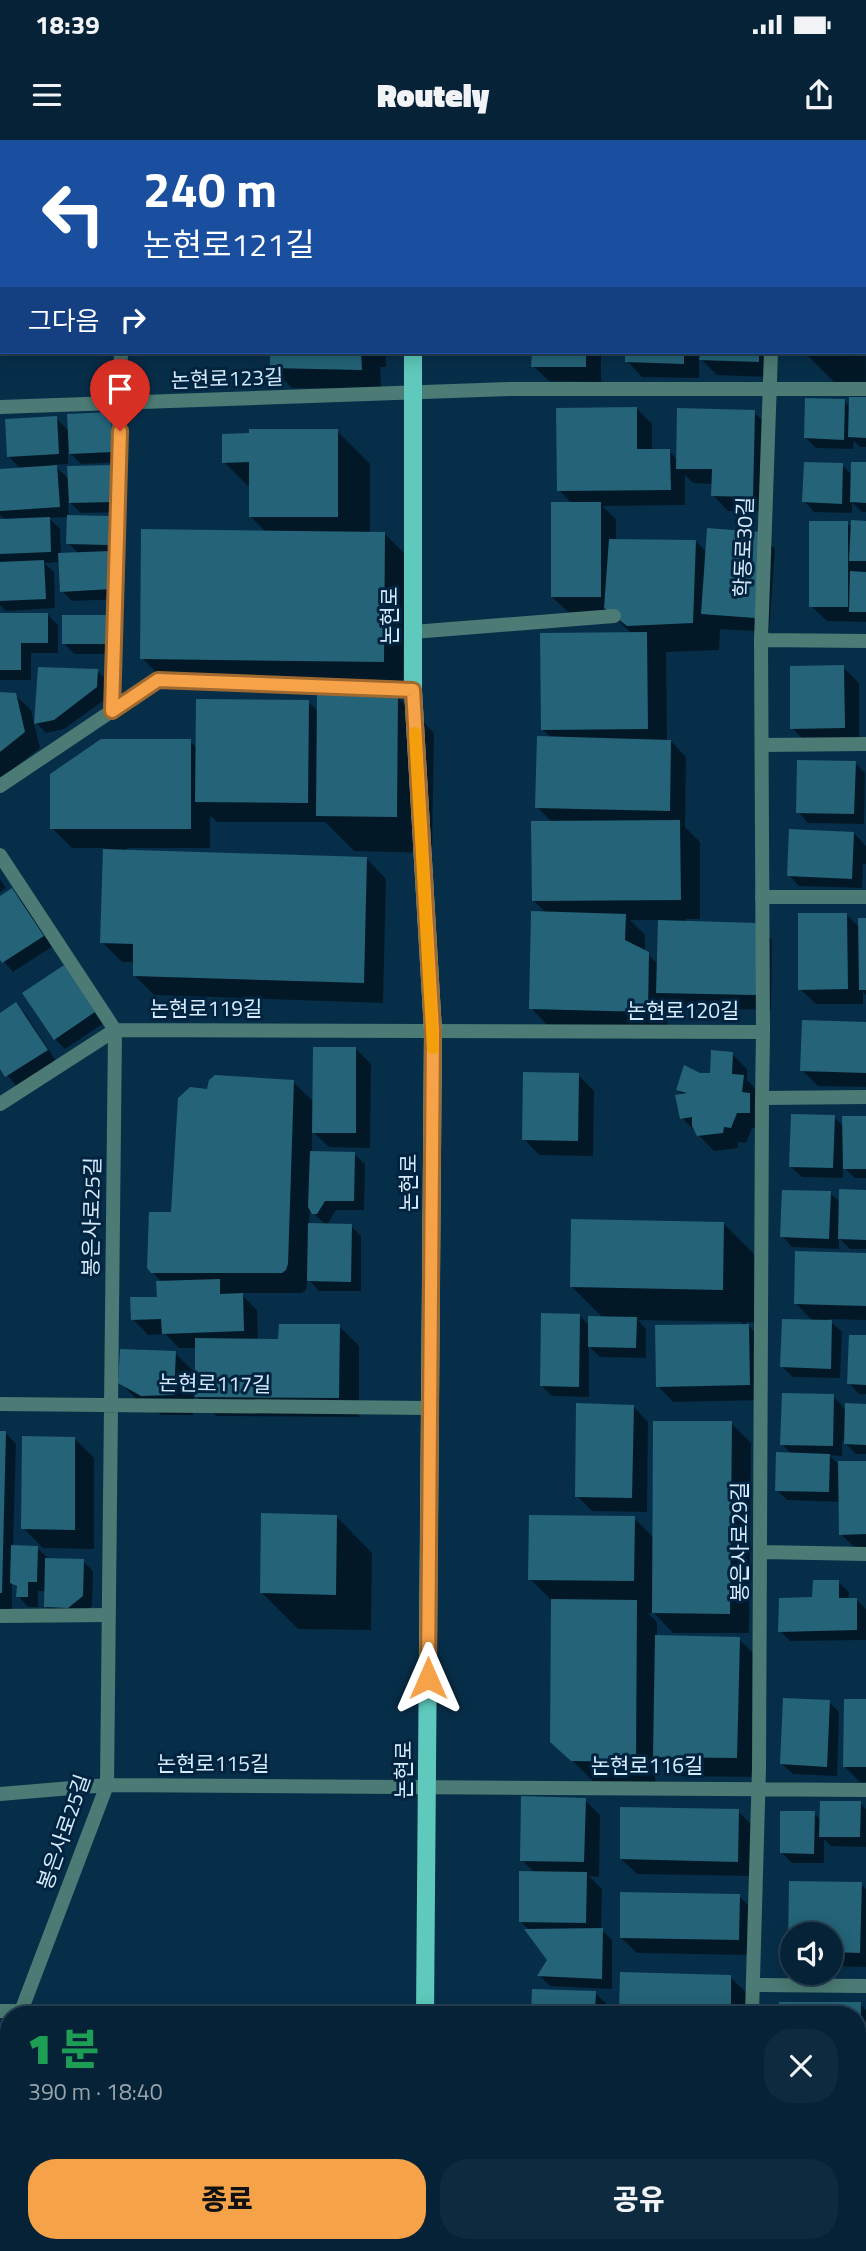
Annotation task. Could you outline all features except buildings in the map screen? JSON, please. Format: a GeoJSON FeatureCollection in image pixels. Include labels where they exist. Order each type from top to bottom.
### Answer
{"type":"FeatureCollection","features":[{"type":"Feature","properties":{"kind":"main road","name":"논현로"},"geometry":{"type":"LineString","coordinates":[[413,354],[413,690],[433,1031],[425,2006]]}},
{"type":"Feature","properties":{"kind":"street"},"geometry":{"type":"LineString","coordinates":[[112,711],[121,354]]}},
{"type":"Feature","properties":{"kind":"street","name":"학동로30길"},"geometry":{"type":"LineString","coordinates":[[763,1032],[761,639],[771,354]]}},
{"type":"Feature","properties":{"kind":"street","name":"논현로123길"},"geometry":{"type":"LineString","coordinates":[[0,407],[509,389],[866,389]]}},
{"type":"Feature","properties":{"kind":"street"},"geometry":{"type":"LineString","coordinates":[[413,632],[614,616]]}},
{"type":"Feature","properties":{"kind":"street"},"geometry":{"type":"LineString","coordinates":[[761,639],[866,641]]}},
{"type":"Feature","properties":{"kind":"street"},"geometry":{"type":"LineString","coordinates":[[0,786],[158,680],[413,690]]}},
{"type":"Feature","properties":{"kind":"street"},"geometry":{"type":"LineString","coordinates":[[763,744],[866,744]]}},
{"type":"Feature","properties":{"kind":"street"},"geometry":{"type":"LineString","coordinates":[[0,855],[115,1030],[0,1104]]}},
{"type":"Feature","properties":{"kind":"street"},"geometry":{"type":"LineString","coordinates":[[762,897],[866,897]]}},
{"type":"Feature","properties":{"kind":"street","name":"논현로119길"},"geometry":{"type":"LineString","coordinates":[[115,1030],[433,1031]]}},
{"type":"Feature","properties":{"kind":"street","name":"봉은사로25길"},"geometry":{"type":"LineString","coordinates":[[26,2006],[107,1785],[115,1030]]}},
{"type":"Feature","properties":{"kind":"street","name":"논현로120길"},"geometry":{"type":"LineString","coordinates":[[433,1031],[763,1032],[762,1098]]}},
{"type":"Feature","properties":{"kind":"street"},"geometry":{"type":"LineString","coordinates":[[762,1098],[866,1097]]}},
{"type":"Feature","properties":{"kind":"street","name":"봉은사로29길"},"geometry":{"type":"LineString","coordinates":[[752,2006],[761,1552],[762,1098]]}},
{"type":"Feature","properties":{"kind":"street","name":"논현로117길"},"geometry":{"type":"LineString","coordinates":[[0,1404],[430,1408]]}},
{"type":"Feature","properties":{"kind":"street"},"geometry":{"type":"LineString","coordinates":[[761,1552],[866,1554]]}},
{"type":"Feature","properties":{"kind":"street"},"geometry":{"type":"LineString","coordinates":[[0,1616],[108,1615]]}},
{"type":"Feature","properties":{"kind":"street","name":"논현로115길"},"geometry":{"type":"LineString","coordinates":[[0,1794],[107,1785],[427,1786]]}},
{"type":"Feature","properties":{"kind":"street","name":"논현로116길"},"geometry":{"type":"LineString","coordinates":[[427,1786],[866,1790]]}},
{"type":"Feature","properties":{"kind":"street"},"geometry":{"type":"LineString","coordinates":[[753,1985],[866,1986]]}},
{"type":"Feature","properties":{"kind":"slow traffic"},"geometry":{"type":"LineString","coordinates":[[415,733],[433,1048]]}},
{"type":"Feature","properties":{"kind":"route"},"geometry":{"type":"LineString","coordinates":[[120,431],[112,711],[158,680],[413,690],[433,1031],[428,1678]]}}]}
